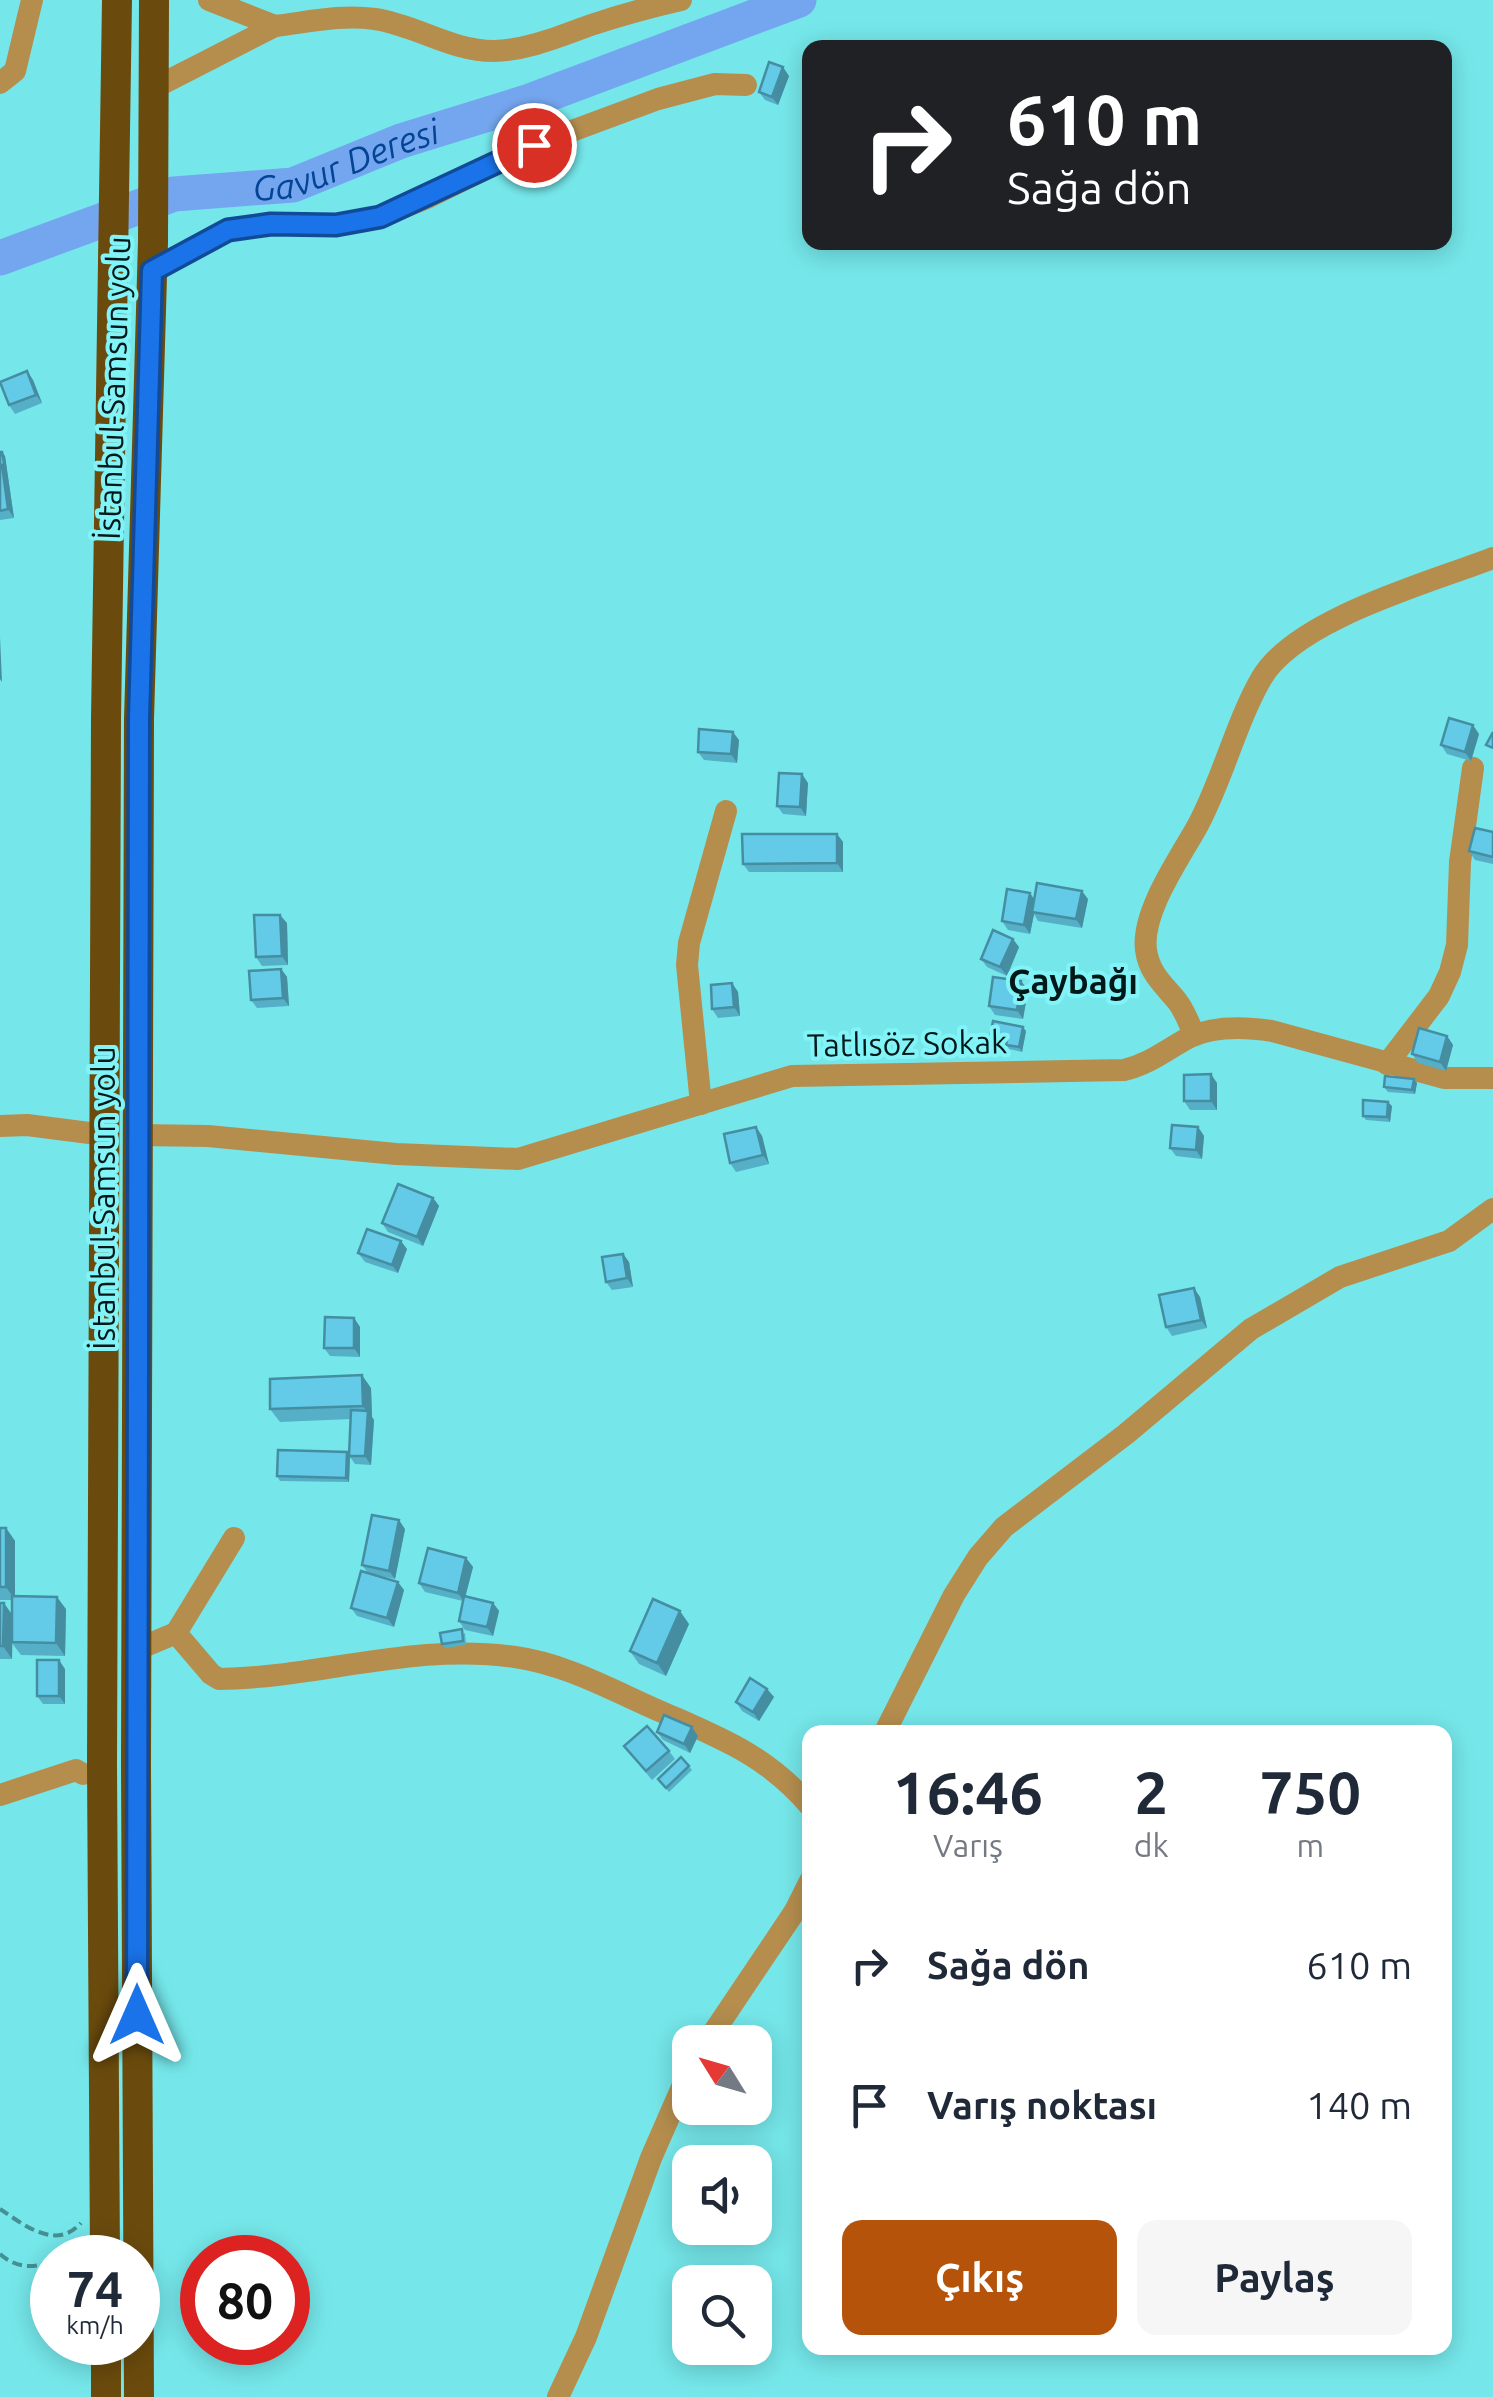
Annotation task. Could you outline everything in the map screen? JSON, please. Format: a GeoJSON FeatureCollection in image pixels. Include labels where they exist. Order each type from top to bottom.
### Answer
{"type":"FeatureCollection","features":[{"type":"Feature","properties":{"kind":"highway","name":"İstanbul-Samsun yolu"},"geometry":{"type":"LineString","coordinates":[[105,2235],[102,1765],[106,719],[117,0]]}},
{"type":"Feature","properties":{"kind":"highway","name":"İstanbul-Samsun yolu"},"geometry":{"type":"LineString","coordinates":[[139,2397],[139,719],[154,166],[154,0]]}},
{"type":"Feature","properties":{"kind":"highway"},"geometry":{"type":"LineString","coordinates":[[106,2365],[106,2397]]}},
{"type":"Feature","properties":{"kind":"street"},"geometry":{"type":"LineString","coordinates":[[0,83],[15,71],[32,0]]}},
{"type":"Feature","properties":{"kind":"street"},"geometry":{"type":"LineString","coordinates":[[209,0],[275,26]]}},
{"type":"Feature","properties":{"kind":"street"},"geometry":{"type":"LineString","coordinates":[[154,88],[275,26],[338,18],[376,19],[440,41],[494,51],[532,45],[643,8],[681,0]]}},
{"type":"Feature","properties":{"kind":"street"},"geometry":{"type":"LineString","coordinates":[[152,257],[228,230],[271,224],[336,225],[380,217],[534,145],[658,99],[715,84],[746,85]]}},
{"type":"Feature","properties":{"kind":"street"},"geometry":{"type":"LineString","coordinates":[[1194,1035],[1178,1002],[1152,970],[1146,949],[1148,926],[1164,885],[1200,822],[1263,676],[1280,652],[1300,638],[1493,558]]}},
{"type":"Feature","properties":{"kind":"street"},"geometry":{"type":"LineString","coordinates":[[1387,1064],[1439,996],[1450,972],[1474,768]]}},
{"type":"Feature","properties":{"kind":"street"},"geometry":{"type":"LineString","coordinates":[[701,1104],[687,966],[689,943],[726,811]]}},
{"type":"Feature","properties":{"kind":"street","name":"Tatlısöz Sokak"},"geometry":{"type":"LineString","coordinates":[[139,1134],[208,1136],[396,1154],[518,1159],[792,1076],[1124,1070],[1143,1066],[1194,1035],[1246,1027],[1444,1078],[1493,1078]]}},
{"type":"Feature","properties":{"kind":"street"},"geometry":{"type":"LineString","coordinates":[[0,1126],[27,1125],[105,1134]]}},
{"type":"Feature","properties":{"kind":"street"},"geometry":{"type":"LineString","coordinates":[[889,1725],[954,1595],[978,1557],[1004,1527],[1126,1434],[1251,1329],[1340,1278],[1450,1241],[1493,1209]]}},
{"type":"Feature","properties":{"kind":"street"},"geometry":{"type":"LineString","coordinates":[[138,1648],[176,1633],[234,1538]]}},
{"type":"Feature","properties":{"kind":"street"},"geometry":{"type":"LineString","coordinates":[[176,1633],[211,1674],[220,1679],[424,1654],[474,1654],[545,1663],[723,1739],[771,1767],[802,1798]]}},
{"type":"Feature","properties":{"kind":"street"},"geometry":{"type":"LineString","coordinates":[[0,1795],[62,1772],[76,1770],[83,1774]]}},
{"type":"Feature","properties":{"kind":"street"},"geometry":{"type":"LineString","coordinates":[[719,2025],[802,1897]]}},
{"type":"Feature","properties":{"kind":"street"},"geometry":{"type":"LineString","coordinates":[[558,2397],[586,2337],[672,2110]]}},
{"type":"Feature","properties":{"kind":"path"},"geometry":{"type":"LineString","coordinates":[[0,2209],[25,2226],[53,2236],[73,2232],[81,2223]]}},
{"type":"Feature","properties":{"kind":"path"},"geometry":{"type":"LineString","coordinates":[[0,2254],[10,2263],[30,2266]]}},
{"type":"Feature","properties":{"kind":"building"},"geometry":{"type":"Polygon","coordinates":[[[769,62],[783,67],[772,97],[759,92],[769,62]]]}},
{"type":"Feature","properties":{"kind":"building"},"geometry":{"type":"Polygon","coordinates":[[[27,371],[36,395],[9,405],[0,382],[27,371]]]}},
{"type":"Feature","properties":{"kind":"building"},"geometry":{"type":"Polygon","coordinates":[[[0,465],[8,509],[0,511],[0,465]]]}},
{"type":"Feature","properties":{"kind":"building"},"geometry":{"type":"Polygon","coordinates":[[[1449,718],[1473,725],[1465,752],[1441,745],[1449,718]]]}},
{"type":"Feature","properties":{"kind":"building"},"geometry":{"type":"Polygon","coordinates":[[[699,729],[733,732],[731,754],[698,752],[699,729]]]}},
{"type":"Feature","properties":{"kind":"building"},"geometry":{"type":"Polygon","coordinates":[[[779,773],[802,774],[800,807],[777,806],[779,773]]]}},
{"type":"Feature","properties":{"kind":"building"},"geometry":{"type":"Polygon","coordinates":[[[1475,828],[1493,832],[1493,857],[1469,851],[1475,828]]]}},
{"type":"Feature","properties":{"kind":"building"},"geometry":{"type":"Polygon","coordinates":[[[742,834],[837,834],[837,863],[743,864],[742,834]]]}},
{"type":"Feature","properties":{"kind":"building"},"geometry":{"type":"Polygon","coordinates":[[[1037,883],[1082,891],[1076,919],[1032,912],[1037,883]]]}},
{"type":"Feature","properties":{"kind":"building"},"geometry":{"type":"Polygon","coordinates":[[[1007,889],[1030,893],[1024,925],[1002,921],[1007,889]]]}},
{"type":"Feature","properties":{"kind":"building"},"geometry":{"type":"Polygon","coordinates":[[[254,915],[280,915],[282,956],[256,957],[254,915]]]}},
{"type":"Feature","properties":{"kind":"building"},"geometry":{"type":"Polygon","coordinates":[[[993,930],[1013,939],[1000,967],[981,959],[993,930]]]}},
{"type":"Feature","properties":{"kind":"building"},"geometry":{"type":"Polygon","coordinates":[[[281,969],[283,998],[251,1000],[249,971],[281,969]]]}},
{"type":"Feature","properties":{"kind":"building"},"geometry":{"type":"Polygon","coordinates":[[[993,977],[1021,981],[1017,1010],[989,1006],[993,977]]]}},
{"type":"Feature","properties":{"kind":"building"},"geometry":{"type":"Polygon","coordinates":[[[732,983],[734,1007],[712,1009],[711,985],[732,983]]]}},
{"type":"Feature","properties":{"kind":"building"},"geometry":{"type":"Polygon","coordinates":[[[993,1021],[1023,1027],[1019,1047],[990,1037],[993,1021]]]}},
{"type":"Feature","properties":{"kind":"building"},"geometry":{"type":"Polygon","coordinates":[[[1419,1028],[1447,1036],[1440,1062],[1412,1054],[1419,1028]]]}},
{"type":"Feature","properties":{"kind":"building"},"geometry":{"type":"Polygon","coordinates":[[[1211,1074],[1211,1101],[1184,1101],[1184,1075],[1211,1074]]]}},
{"type":"Feature","properties":{"kind":"building"},"geometry":{"type":"Polygon","coordinates":[[[1385,1076],[1414,1079],[1412,1090],[1384,1087],[1385,1076]]]}},
{"type":"Feature","properties":{"kind":"building"},"geometry":{"type":"Polygon","coordinates":[[[1363,1100],[1388,1102],[1387,1117],[1363,1116],[1363,1100]]]}},
{"type":"Feature","properties":{"kind":"building"},"geometry":{"type":"Polygon","coordinates":[[[1172,1125],[1198,1127],[1196,1150],[1170,1148],[1172,1125]]]}},
{"type":"Feature","properties":{"kind":"building"},"geometry":{"type":"Polygon","coordinates":[[[756,1127],[763,1155],[730,1163],[724,1134],[756,1127]]]}},
{"type":"Feature","properties":{"kind":"building"},"geometry":{"type":"Polygon","coordinates":[[[398,1184],[433,1198],[417,1237],[382,1223],[398,1184]]]}},
{"type":"Feature","properties":{"kind":"building"},"geometry":{"type":"Polygon","coordinates":[[[367,1229],[401,1241],[392,1265],[358,1253],[367,1229]]]}},
{"type":"Feature","properties":{"kind":"building"},"geometry":{"type":"Polygon","coordinates":[[[623,1254],[627,1278],[606,1282],[602,1257],[623,1254]]]}},
{"type":"Feature","properties":{"kind":"building"},"geometry":{"type":"Polygon","coordinates":[[[1194,1288],[1201,1320],[1166,1327],[1159,1295],[1194,1288]]]}},
{"type":"Feature","properties":{"kind":"building"},"geometry":{"type":"Polygon","coordinates":[[[325,1317],[354,1318],[354,1348],[324,1348],[325,1317]]]}},
{"type":"Feature","properties":{"kind":"building"},"geometry":{"type":"Polygon","coordinates":[[[362,1375],[363,1406],[270,1409],[270,1379],[362,1375]]]}},
{"type":"Feature","properties":{"kind":"building"},"geometry":{"type":"Polygon","coordinates":[[[351,1410],[368,1411],[365,1456],[349,1456],[351,1410]]]}},
{"type":"Feature","properties":{"kind":"building"},"geometry":{"type":"Polygon","coordinates":[[[278,1450],[347,1452],[346,1478],[277,1476],[278,1450]]]}},
{"type":"Feature","properties":{"kind":"building"},"geometry":{"type":"Polygon","coordinates":[[[372,1515],[399,1520],[389,1571],[362,1565],[372,1515]]]}},
{"type":"Feature","properties":{"kind":"building"},"geometry":{"type":"Polygon","coordinates":[[[0,1528],[6,1528],[6,1587],[0,1587],[0,1528]]]}},
{"type":"Feature","properties":{"kind":"building"},"geometry":{"type":"Polygon","coordinates":[[[428,1548],[466,1558],[458,1593],[419,1583],[428,1548]]]}},
{"type":"Feature","properties":{"kind":"building"},"geometry":{"type":"Polygon","coordinates":[[[361,1571],[398,1582],[387,1618],[351,1608],[361,1571]]]}},
{"type":"Feature","properties":{"kind":"building"},"geometry":{"type":"Polygon","coordinates":[[[12,1596],[57,1597],[56,1643],[12,1642],[12,1596]]]}},
{"type":"Feature","properties":{"kind":"building"},"geometry":{"type":"Polygon","coordinates":[[[464,1596],[493,1603],[487,1627],[459,1621],[464,1596]]]}},
{"type":"Feature","properties":{"kind":"building"},"geometry":{"type":"Polygon","coordinates":[[[653,1599],[680,1611],[657,1663],[630,1651],[653,1599]]]}},
{"type":"Feature","properties":{"kind":"building"},"geometry":{"type":"Polygon","coordinates":[[[0,1603],[4,1603],[3,1646],[0,1646],[0,1603]]]}},
{"type":"Feature","properties":{"kind":"building"},"geometry":{"type":"Polygon","coordinates":[[[462,1629],[463,1641],[442,1644],[440,1633],[462,1629]]]}},
{"type":"Feature","properties":{"kind":"building"},"geometry":{"type":"Polygon","coordinates":[[[37,1660],[59,1660],[59,1696],[37,1696],[37,1660]]]}},
{"type":"Feature","properties":{"kind":"building"},"geometry":{"type":"Polygon","coordinates":[[[750,1678],[767,1689],[753,1712],[736,1702],[750,1678]]]}},
{"type":"Feature","properties":{"kind":"building"},"geometry":{"type":"Polygon","coordinates":[[[664,1715],[692,1727],[684,1744],[657,1732],[664,1715]]]}},
{"type":"Feature","properties":{"kind":"building"},"geometry":{"type":"Polygon","coordinates":[[[647,1726],[669,1751],[646,1771],[624,1746],[647,1726]]]}},
{"type":"Feature","properties":{"kind":"building"},"geometry":{"type":"Polygon","coordinates":[[[681,1757],[689,1766],[666,1788],[658,1779],[681,1757]]]}},
{"type":"Feature","properties":{"kind":"waterway","name":"Gavur Deresi"},"geometry":{"type":"LineString","coordinates":[[0,258],[174,194],[293,185],[401,141],[530,101],[799,0]]}},
{"type":"Feature","properties":{"kind":"district","name":"Çaybağı"},"geometry":{"type":"Point","coordinates":[1073,981]}},
{"type":"Feature","properties":{"kind":"route"},"geometry":{"type":"LineString","coordinates":[[137,2015],[139,719],[152,271],[228,230],[271,224],[336,225],[380,217],[534,145]]}}]}
